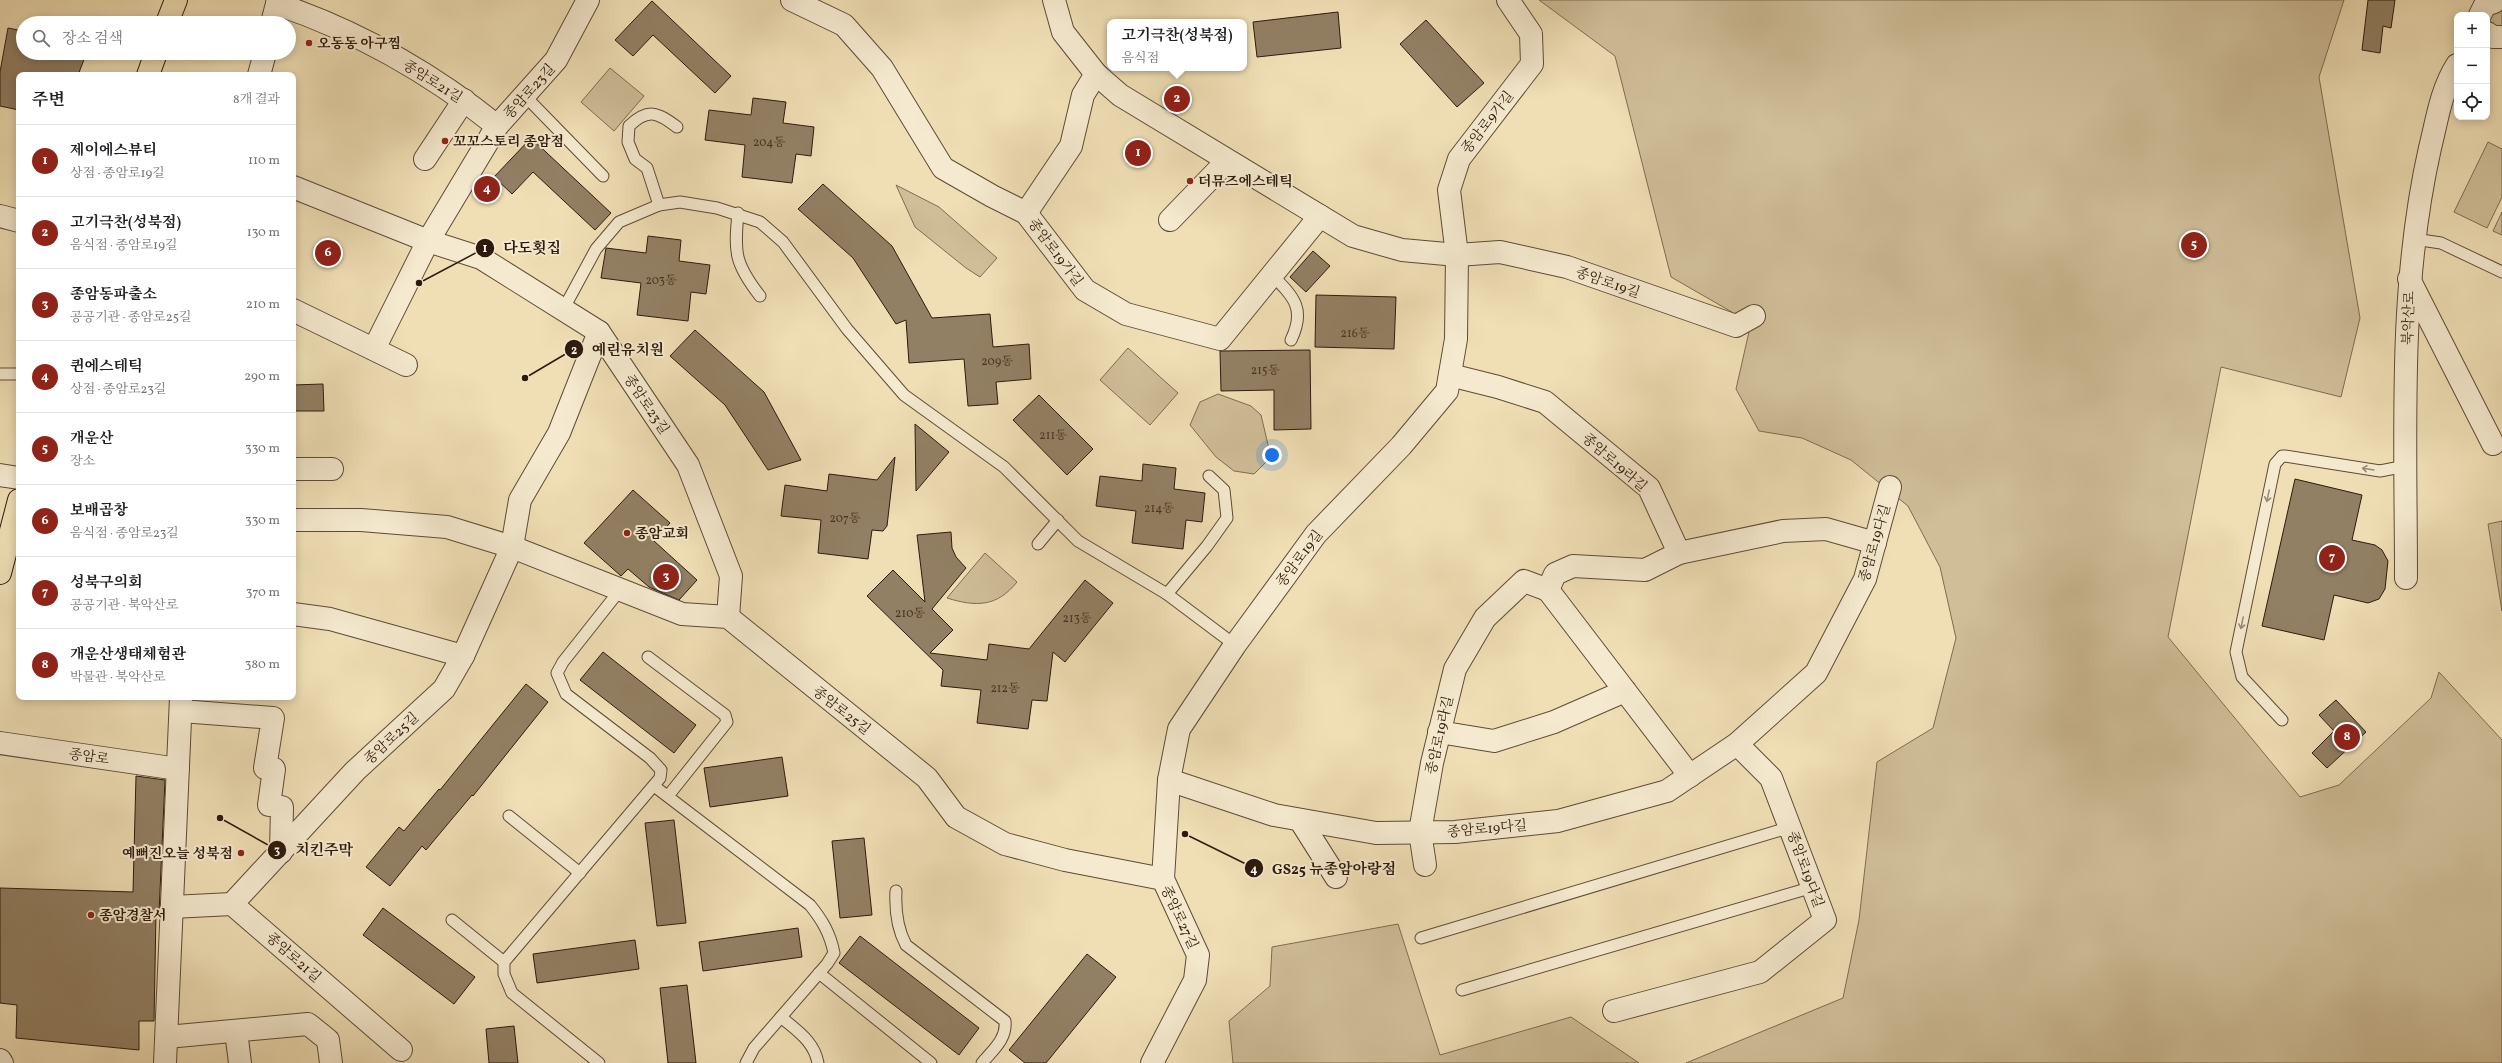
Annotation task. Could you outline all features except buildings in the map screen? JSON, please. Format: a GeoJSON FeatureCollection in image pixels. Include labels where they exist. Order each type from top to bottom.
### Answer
{"type":"FeatureCollection","features":[{"type":"Feature","properties":{"kind":"main road"},"geometry":{"type":"LineString","coordinates":[[170,16],[176,0]]}},
{"type":"Feature","properties":{"kind":"main road"},"geometry":{"type":"LineString","coordinates":[[149,72],[153,60]]}},
{"type":"Feature","properties":{"kind":"main road"},"geometry":{"type":"LineString","coordinates":[[0,573],[16,512]]}},
{"type":"Feature","properties":{"kind":"street","name":"종암로23길"},"geometry":{"type":"LineString","coordinates":[[428,240],[497,126],[556,60],[588,0]]}},
{"type":"Feature","properties":{"kind":"street","name":"종암로19가길"},"geometry":{"type":"LineString","coordinates":[[792,0],[844,25],[882,68],[943,168],[992,196],[1026,213],[1086,290],[1126,314],[1220,339],[1320,216]]}},
{"type":"Feature","properties":{"kind":"street","name":"종암로19길"},"geometry":{"type":"LineString","coordinates":[[1054,0],[1063,32],[1096,74],[1120,95],[1227,161],[1360,238],[1402,250],[1457,255],[1500,252],[1567,268],[1736,326],[1754,316]]}},
{"type":"Feature","properties":{"kind":"street","name":"종암로9가길"},"geometry":{"type":"LineString","coordinates":[[1457,255],[1449,190],[1459,159],[1532,64],[1532,34],[1508,0]]}},
{"type":"Feature","properties":{"kind":"street"},"geometry":{"type":"LineString","coordinates":[[2466,0],[2488,8]]}},
{"type":"Feature","properties":{"kind":"street","name":"종암로21길"},"geometry":{"type":"LineString","coordinates":[[276,9],[317,18],[378,46],[464,100],[497,126]]}},
{"type":"Feature","properties":{"kind":"street"},"geometry":{"type":"LineString","coordinates":[[260,72],[263,60]]}},
{"type":"Feature","properties":{"kind":"street","name":"북악산로"},"geometry":{"type":"LineString","coordinates":[[2406,578],[2409,279],[2420,191],[2442,95],[2454,71]]}},
{"type":"Feature","properties":{"kind":"street"},"geometry":{"type":"LineString","coordinates":[[1026,213],[1070,146],[1083,95],[1096,74]]}},
{"type":"Feature","properties":{"kind":"street"},"geometry":{"type":"LineString","coordinates":[[425,159],[464,100]]}},
{"type":"Feature","properties":{"kind":"street"},"geometry":{"type":"LineString","coordinates":[[1170,220],[1227,161]]}},
{"type":"Feature","properties":{"kind":"street","name":"종암로23길"},"geometry":{"type":"LineString","coordinates":[[296,188],[428,240],[481,258],[599,332],[688,465],[731,576],[728,617]]}},
{"type":"Feature","properties":{"kind":"street"},"geometry":{"type":"LineString","coordinates":[[0,216],[16,220]]}},
{"type":"Feature","properties":{"kind":"street"},"geometry":{"type":"LineString","coordinates":[[374,350],[428,240]]}},
{"type":"Feature","properties":{"kind":"street","name":"종암로19길"},"geometry":{"type":"LineString","coordinates":[[1163,879],[1169,780],[1179,729],[1235,645],[1316,534],[1401,446],[1447,391],[1456,339],[1457,255]]}},
{"type":"Feature","properties":{"kind":"street"},"geometry":{"type":"LineString","coordinates":[[2409,279],[2494,444]]}},
{"type":"Feature","properties":{"kind":"street"},"geometry":{"type":"LineString","coordinates":[[296,311],[406,365]]}},
{"type":"Feature","properties":{"kind":"street","name":"종암로25길"},"geometry":{"type":"LineString","coordinates":[[232,904],[355,771],[444,688],[463,656],[512,547],[520,500],[559,433],[599,332]]}},
{"type":"Feature","properties":{"kind":"street","name":"종암로19라길"},"geometry":{"type":"LineString","coordinates":[[1450,375],[1498,387],[1544,402],[1648,488],[1679,553]]}},
{"type":"Feature","properties":{"kind":"street"},"geometry":{"type":"LineString","coordinates":[[296,469],[332,469]]}},
{"type":"Feature","properties":{"kind":"street"},"geometry":{"type":"LineString","coordinates":[[0,475],[16,478]]}},
{"type":"Feature","properties":{"kind":"street","name":"종암로19다길"},"geometry":{"type":"LineString","coordinates":[[1169,780],[1274,815],[1376,833],[1455,832],[1558,821],[1667,791],[1737,744],[1816,673],[1865,580],[1890,487]]}},
{"type":"Feature","properties":{"kind":"street"},"geometry":{"type":"LineString","coordinates":[[296,520],[361,520],[447,527],[512,547],[682,614],[728,617]]}},
{"type":"Feature","properties":{"kind":"street"},"geometry":{"type":"LineString","coordinates":[[1690,776],[1548,590],[1555,574],[1573,566],[1645,570],[1679,553],[1784,530],[1826,529],[1875,543]]}},
{"type":"Feature","properties":{"kind":"street","name":"종암로19라길"},"geometry":{"type":"LineString","coordinates":[[1426,864],[1420,832],[1439,732],[1455,669],[1485,618],[1524,581],[1548,590]]}},
{"type":"Feature","properties":{"kind":"street"},"geometry":{"type":"LineString","coordinates":[[296,614],[330,619],[463,656]]}},
{"type":"Feature","properties":{"kind":"street","name":"종암로25길"},"geometry":{"type":"LineString","coordinates":[[728,617],[927,778],[956,817],[1005,844],[1065,860],[1163,879]]}},
{"type":"Feature","properties":{"kind":"street"},"geometry":{"type":"LineString","coordinates":[[1439,732],[1494,741],[1554,722],[1625,691]]}},
{"type":"Feature","properties":{"kind":"street"},"geometry":{"type":"LineString","coordinates":[[165,1063],[181,704],[273,718],[265,768],[274,769],[270,805],[282,807],[281,852]]}},
{"type":"Feature","properties":{"kind":"street","name":"종암로"},"geometry":{"type":"LineString","coordinates":[[0,743],[178,769]]}},
{"type":"Feature","properties":{"kind":"street","name":"종암로19다길"},"geometry":{"type":"LineString","coordinates":[[1614,1011],[1760,972],[1825,920],[1771,778],[1737,744]]}},
{"type":"Feature","properties":{"kind":"street"},"geometry":{"type":"LineString","coordinates":[[1300,820],[1336,877]]}},
{"type":"Feature","properties":{"kind":"street","name":"종암로27길"},"geometry":{"type":"LineString","coordinates":[[1152,1063],[1195,980],[1198,955],[1163,879]]}},
{"type":"Feature","properties":{"kind":"street"},"geometry":{"type":"LineString","coordinates":[[172,907],[232,904]]}},
{"type":"Feature","properties":{"kind":"street","name":"종암로21길"},"geometry":{"type":"LineString","coordinates":[[232,904],[401,1050]]}},
{"type":"Feature","properties":{"kind":"street"},"geometry":{"type":"LineString","coordinates":[[167,1037],[308,1024],[328,1040],[331,1063]]}},
{"type":"Feature","properties":{"kind":"street"},"geometry":{"type":"LineString","coordinates":[[236,1031],[240,1063]]}},
{"type":"Feature","properties":{"kind":"lane"},"geometry":{"type":"LineString","coordinates":[[525,96],[603,176]]}},
{"type":"Feature","properties":{"kind":"lane"},"geometry":{"type":"LineString","coordinates":[[659,205],[646,168],[635,159],[628,142],[629,126],[640,115],[652,114],[662,116],[677,127]]}},
{"type":"Feature","properties":{"kind":"lane"},"geometry":{"type":"LineString","coordinates":[[563,310],[596,249],[619,222],[659,205],[680,202],[738,213],[760,222],[783,242],[847,329],[904,395],[1004,467],[1078,541],[1167,594],[1235,645]]}},
{"type":"Feature","properties":{"kind":"lane"},"geometry":{"type":"LineString","coordinates":[[738,213],[735,242],[743,274],[760,296]]}},
{"type":"Feature","properties":{"kind":"lane"},"geometry":{"type":"LineString","coordinates":[[2414,238],[2441,243],[2502,272]]}},
{"type":"Feature","properties":{"kind":"lane"},"geometry":{"type":"LineString","coordinates":[[1272,275],[1291,294],[1298,310],[1297,328],[1291,340]]}},
{"type":"Feature","properties":{"kind":"lane"},"geometry":{"type":"LineString","coordinates":[[0,374],[16,374]]}},
{"type":"Feature","properties":{"kind":"lane"},"geometry":{"type":"LineString","coordinates":[[2282,720],[2242,677],[2236,652],[2275,464],[2282,456],[2285,456],[2380,471],[2406,466]]}},
{"type":"Feature","properties":{"kind":"lane"},"geometry":{"type":"LineString","coordinates":[[1167,594],[1207,546],[1227,518],[1224,490],[1209,476]]}},
{"type":"Feature","properties":{"kind":"lane"},"geometry":{"type":"LineString","coordinates":[[1038,544],[1058,520]]}},
{"type":"Feature","properties":{"kind":"lane"},"geometry":{"type":"LineString","coordinates":[[599,1063],[512,993],[504,974],[504,962],[660,778],[661,770],[650,758],[566,694],[558,673],[563,662],[620,590]]}},
{"type":"Feature","properties":{"kind":"lane"},"geometry":{"type":"LineString","coordinates":[[648,657],[725,715],[727,722],[668,796]]}},
{"type":"Feature","properties":{"kind":"lane"},"geometry":{"type":"LineString","coordinates":[[654,786],[810,905],[825,924],[834,953],[819,973],[754,1048],[746,1063]]}},
{"type":"Feature","properties":{"kind":"lane"},"geometry":{"type":"LineString","coordinates":[[509,816],[580,873]]}},
{"type":"Feature","properties":{"kind":"lane"},"geometry":{"type":"LineString","coordinates":[[1421,938],[1790,827]]}},
{"type":"Feature","properties":{"kind":"lane"},"geometry":{"type":"LineString","coordinates":[[1462,990],[1813,887]]}},
{"type":"Feature","properties":{"kind":"lane"},"geometry":{"type":"LineString","coordinates":[[896,891],[897,922],[906,944],[1005,1021],[1006,1030],[1002,1039],[982,1063]]}},
{"type":"Feature","properties":{"kind":"lane"},"geometry":{"type":"LineString","coordinates":[[452,920],[504,962]]}},
{"type":"Feature","properties":{"kind":"lane"},"geometry":{"type":"LineString","coordinates":[[819,973],[931,1063]]}},
{"type":"Feature","properties":{"kind":"lane"},"geometry":{"type":"LineString","coordinates":[[781,1017],[806,1038],[816,1052],[818,1063]]}},
{"type":"Feature","properties":{"kind":"shaded area"},"geometry":{"type":"Polygon","coordinates":[[[1539,0],[2344,0],[2319,77],[2360,318],[2341,397],[2221,367],[2168,637],[2300,797],[2339,785],[2431,698],[2439,672],[2502,740],[2502,1063],[1686,1063],[1843,998],[1859,920],[1877,762],[1933,728],[1956,638],[1940,567],[1908,506],[1851,460],[1802,438],[1759,431],[1736,389],[1751,323],[1671,277],[1615,56],[1539,0]]]}},
{"type":"Feature","properties":{"kind":"shaded area"},"geometry":{"type":"Polygon","coordinates":[[[2496,10],[2502,11],[2502,31],[2490,28],[2490,14],[2496,10]]]}},
{"type":"Feature","properties":{"kind":"shaded area"},"geometry":{"type":"Polygon","coordinates":[[[610,68],[644,96],[614,131],[581,102],[610,68]]]}},
{"type":"Feature","properties":{"kind":"shaded area"},"geometry":{"type":"Polygon","coordinates":[[[2488,142],[2502,149],[2502,197],[2487,228],[2454,212],[2488,142]]]}},
{"type":"Feature","properties":{"kind":"shaded area"},"geometry":{"type":"Polygon","coordinates":[[[896,185],[939,207],[997,258],[980,277],[966,268],[915,227],[896,185]]]}},
{"type":"Feature","properties":{"kind":"shaded area"},"geometry":{"type":"Polygon","coordinates":[[[2502,212],[2502,235],[2493,231],[2502,212]]]}},
{"type":"Feature","properties":{"kind":"shaded area"},"geometry":{"type":"Polygon","coordinates":[[[1128,348],[1178,393],[1150,425],[1100,380],[1128,348]]]}},
{"type":"Feature","properties":{"kind":"shaded area"},"geometry":{"type":"Polygon","coordinates":[[[1218,394],[1251,406],[1261,415],[1269,449],[1268,460],[1254,474],[1234,471],[1216,457],[1190,425],[1200,402],[1218,394]]]}},
{"type":"Feature","properties":{"kind":"shaded area"},"geometry":{"type":"Polygon","coordinates":[[[2502,521],[2502,611],[2488,524],[2502,521]]]}},
{"type":"Feature","properties":{"kind":"shaded area"},"geometry":{"type":"Polygon","coordinates":[[[985,553],[1017,582],[1002,596],[985,603],[967,603],[947,598],[985,553]]]}},
{"type":"Feature","properties":{"kind":"shaded area"},"geometry":{"type":"Polygon","coordinates":[[[1398,924],[1440,1055],[1571,1017],[1639,1063],[1233,1063],[1229,1021],[1270,986],[1272,947],[1398,924]]]}},
{"type":"Feature","properties":{"kind":"place","name":"오동동 아구찜"},"geometry":{"type":"Point","coordinates":[309,43]}},
{"type":"Feature","properties":{"kind":"place","name":"고기극찬(성북점)"},"geometry":{"type":"Point","coordinates":[1177,99]}},
{"type":"Feature","properties":{"kind":"place","name":"꼬꼬스토리 종암점"},"geometry":{"type":"Point","coordinates":[445,141]}},
{"type":"Feature","properties":{"kind":"place","name":"제이에스뷰티"},"geometry":{"type":"Point","coordinates":[1138,153]}},
{"type":"Feature","properties":{"kind":"place","name":"더뮤즈에스테틱"},"geometry":{"type":"Point","coordinates":[1190,181]}},
{"type":"Feature","properties":{"kind":"place","name":"퀸에스테틱"},"geometry":{"type":"Point","coordinates":[487,189]}},
{"type":"Feature","properties":{"kind":"place","name":"개운산"},"geometry":{"type":"Point","coordinates":[2194,245]}},
{"type":"Feature","properties":{"kind":"place","name":"보배곱창"},"geometry":{"type":"Point","coordinates":[328,253]}},
{"type":"Feature","properties":{"kind":"place","name":"다도횟집"},"geometry":{"type":"Point","coordinates":[419,283]}},
{"type":"Feature","properties":{"kind":"place","name":"예린유치원"},"geometry":{"type":"Point","coordinates":[525,378]}},
{"type":"Feature","properties":{"kind":"place","name":"종암교회"},"geometry":{"type":"Point","coordinates":[627,533]}},
{"type":"Feature","properties":{"kind":"place","name":"성북구의회"},"geometry":{"type":"Point","coordinates":[2332,558]}},
{"type":"Feature","properties":{"kind":"place","name":"종암동파출소"},"geometry":{"type":"Point","coordinates":[666,577]}},
{"type":"Feature","properties":{"kind":"place","name":"개운산생태체험관"},"geometry":{"type":"Point","coordinates":[2347,737]}},
{"type":"Feature","properties":{"kind":"place","name":"치킨주막"},"geometry":{"type":"Point","coordinates":[220,818]}},
{"type":"Feature","properties":{"kind":"place","name":"GS25 뉴종암아랑점"},"geometry":{"type":"Point","coordinates":[1185,834]}},
{"type":"Feature","properties":{"kind":"place","name":"예뻐진오늘 성북점"},"geometry":{"type":"Point","coordinates":[241,853]}},
{"type":"Feature","properties":{"kind":"place","name":"종암경찰서"},"geometry":{"type":"Point","coordinates":[91,915]}}]}
